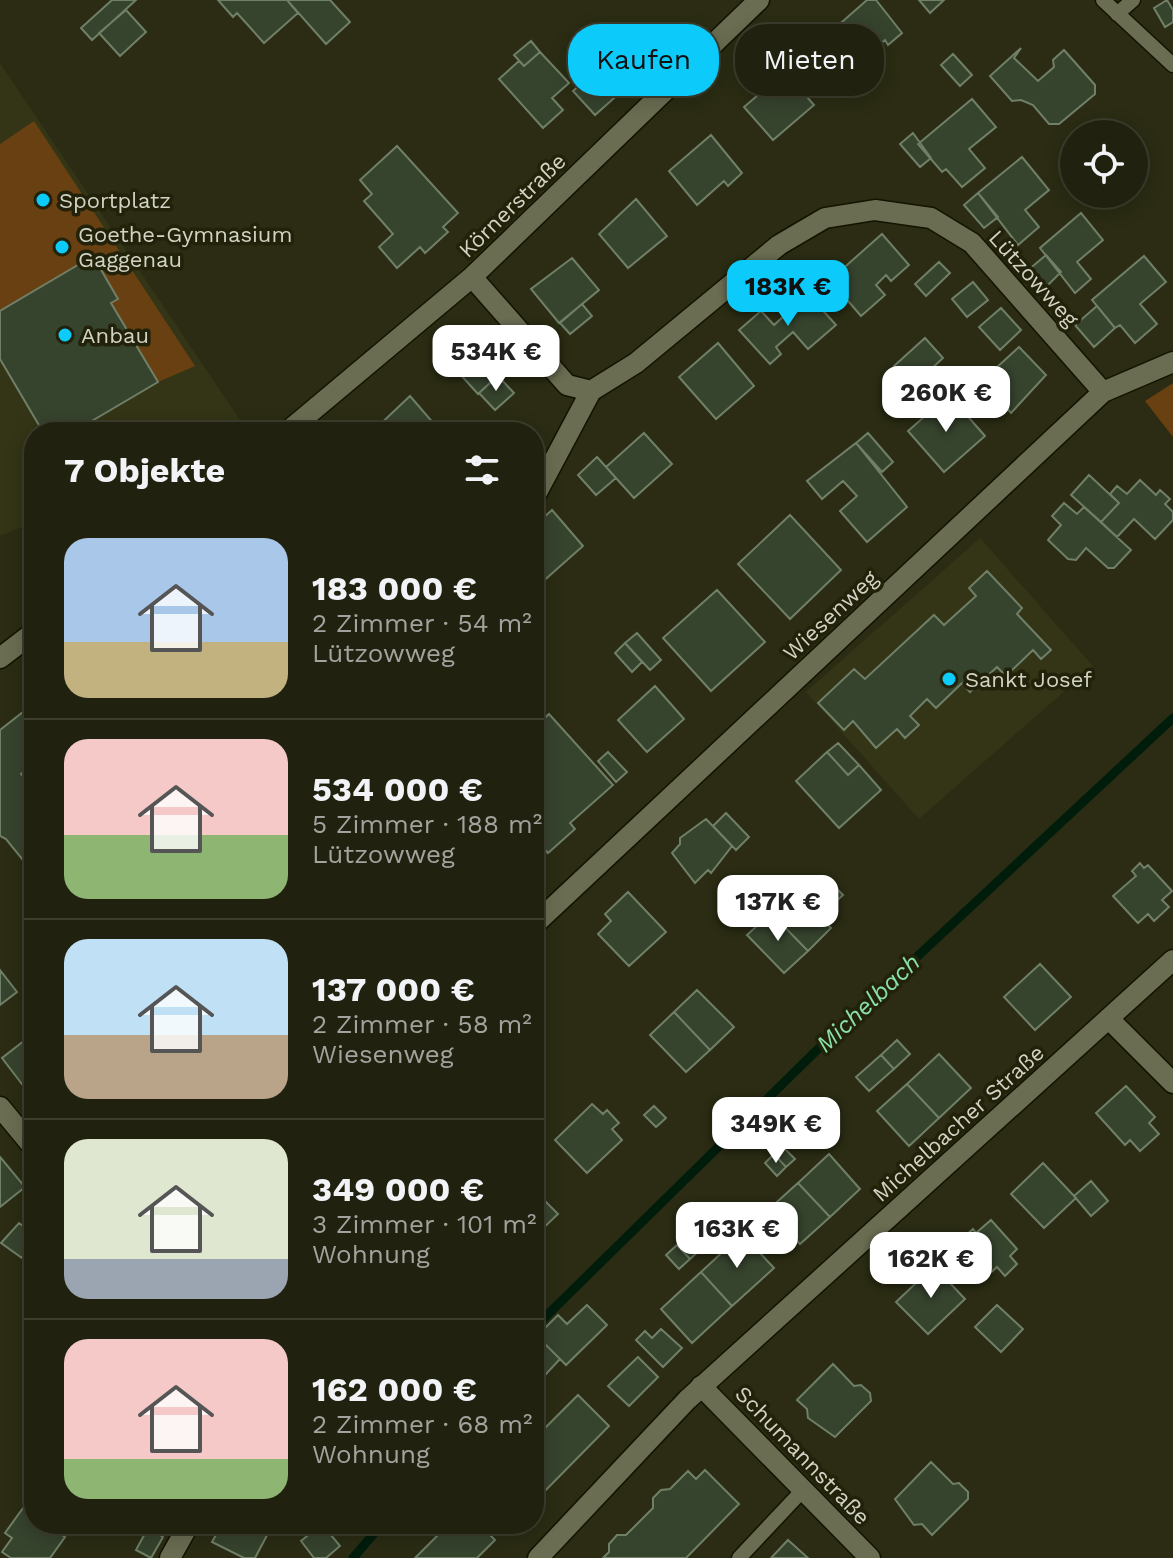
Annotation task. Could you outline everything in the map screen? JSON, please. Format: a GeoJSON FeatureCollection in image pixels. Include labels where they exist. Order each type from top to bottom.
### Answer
{"type":"FeatureCollection","features":[{"type":"Feature","properties":{"kind":"street","name":"Körnerstraße"},"geometry":{"type":"LineString","coordinates":[[299,422],[472,277],[759,0]]}},
{"type":"Feature","properties":{"kind":"street","name":"Lützowweg"},"geometry":{"type":"LineString","coordinates":[[591,391],[636,363],[779,245],[825,218],[875,210],[931,218],[972,243],[1103,392]]}},
{"type":"Feature","properties":{"kind":"street"},"geometry":{"type":"LineString","coordinates":[[472,277],[567,385],[591,391],[544,479]]}},
{"type":"Feature","properties":{"kind":"street","name":"Wiesenweg"},"geometry":{"type":"LineString","coordinates":[[544,916],[1103,392],[1173,362]]}},
{"type":"Feature","properties":{"kind":"street"},"geometry":{"type":"LineString","coordinates":[[0,658],[24,640]]}},
{"type":"Feature","properties":{"kind":"street","name":"Michelbacher Straße"},"geometry":{"type":"LineString","coordinates":[[538,1558],[701,1386],[1173,960]]}},
{"type":"Feature","properties":{"kind":"street"},"geometry":{"type":"LineString","coordinates":[[1109,1019],[1173,1083]]}},
{"type":"Feature","properties":{"kind":"street"},"geometry":{"type":"LineString","coordinates":[[0,1107],[24,1136]]}},
{"type":"Feature","properties":{"kind":"street","name":"Schumannstraße"},"geometry":{"type":"LineString","coordinates":[[701,1386],[870,1558]]}},
{"type":"Feature","properties":{"kind":"street"},"geometry":{"type":"LineString","coordinates":[[170,1558],[183,1534]]}},
{"type":"Feature","properties":{"kind":"lane"},"geometry":{"type":"LineString","coordinates":[[1103,0],[1173,65]]}},
{"type":"Feature","properties":{"kind":"lane"},"geometry":{"type":"LineString","coordinates":[[1117,14],[1133,0]]}},
{"type":"Feature","properties":{"kind":"lane"},"geometry":{"type":"LineString","coordinates":[[739,1558],[803,1490]]}},
{"type":"Feature","properties":{"kind":"shaded area","name":"Goethe-Gymnasium Gaggenau"},"geometry":{"type":"Polygon","coordinates":[[[0,63],[241,422],[24,422],[24,526],[0,536],[0,63]]]}},
{"type":"Feature","properties":{"kind":"shaded area","name":"Sportplatz"},"geometry":{"type":"Polygon","coordinates":[[[34,121],[195,366],[158,382],[111,303],[118,298],[93,257],[0,311],[0,144],[34,121]]]}},
{"type":"Feature","properties":{"kind":"shaded area"},"geometry":{"type":"Polygon","coordinates":[[[1173,383],[1173,437],[1145,401],[1173,383]]]}},
{"type":"Feature","properties":{"kind":"shaded area","name":"Sankt Josef"},"geometry":{"type":"Polygon","coordinates":[[[980,538],[1093,666],[919,819],[806,692],[980,538]]]}},
{"type":"Feature","properties":{"kind":"building"},"geometry":{"type":"Polygon","coordinates":[[[112,0],[136,0],[92,40],[81,28],[112,0]]]}},
{"type":"Feature","properties":{"kind":"building"},"geometry":{"type":"Polygon","coordinates":[[[218,0],[287,0],[298,13],[264,43],[237,13],[233,17],[218,0]]]}},
{"type":"Feature","properties":{"kind":"building"},"geometry":{"type":"Polygon","coordinates":[[[287,0],[330,0],[350,22],[326,44],[287,0]]]}},
{"type":"Feature","properties":{"kind":"building"},"geometry":{"type":"Polygon","coordinates":[[[867,0],[876,0],[902,33],[888,45],[884,41],[884,24],[840,24],[867,0]]]}},
{"type":"Feature","properties":{"kind":"building"},"geometry":{"type":"Polygon","coordinates":[[[919,0],[944,0],[930,13],[919,0]]]}},
{"type":"Feature","properties":{"kind":"building"},"geometry":{"type":"Polygon","coordinates":[[[1167,0],[1173,10],[1173,22],[1165,27],[1154,8],[1167,0]]]}},
{"type":"Feature","properties":{"kind":"building"},"geometry":{"type":"Polygon","coordinates":[[[126,10],[146,32],[120,56],[99,33],[126,10]]]}},
{"type":"Feature","properties":{"kind":"building"},"geometry":{"type":"Polygon","coordinates":[[[531,41],[540,52],[524,66],[514,55],[531,41]]]}},
{"type":"Feature","properties":{"kind":"building"},"geometry":{"type":"Polygon","coordinates":[[[1021,48],[1014,58],[1038,81],[1054,67],[1053,60],[1064,50],[1095,85],[1095,94],[1060,120],[1059,124],[1049,124],[1033,105],[1021,100],[1012,101],[990,76],[1021,48]]]}},
{"type":"Feature","properties":{"kind":"building"},"geometry":{"type":"Polygon","coordinates":[[[540,52],[568,82],[552,98],[563,110],[543,128],[499,79],[519,61],[524,66],[540,52]]]}},
{"type":"Feature","properties":{"kind":"building"},"geometry":{"type":"Polygon","coordinates":[[[953,54],[972,75],[960,86],[941,65],[953,54]]]}},
{"type":"Feature","properties":{"kind":"building"},"geometry":{"type":"Polygon","coordinates":[[[578,96],[616,96],[595,115],[578,96]]]}},
{"type":"Feature","properties":{"kind":"building"},"geometry":{"type":"Polygon","coordinates":[[[757,96],[806,96],[814,105],[773,140],[744,107],[757,96]]]}},
{"type":"Feature","properties":{"kind":"building"},"geometry":{"type":"Polygon","coordinates":[[[972,99],[996,127],[969,149],[985,168],[962,187],[946,169],[942,172],[918,144],[972,99]]]}},
{"type":"Feature","properties":{"kind":"building"},"geometry":{"type":"Polygon","coordinates":[[[913,133],[931,158],[920,167],[900,144],[913,133]]]}},
{"type":"Feature","properties":{"kind":"building"},"geometry":{"type":"Polygon","coordinates":[[[711,135],[742,173],[728,186],[724,181],[697,205],[669,171],[711,135]]]}},
{"type":"Feature","properties":{"kind":"building"},"geometry":{"type":"Polygon","coordinates":[[[397,146],[458,213],[443,227],[448,232],[425,253],[420,247],[397,268],[379,247],[393,234],[364,201],[372,194],[360,180],[397,146]]]}},
{"type":"Feature","properties":{"kind":"building"},"geometry":{"type":"Polygon","coordinates":[[[1022,157],[1049,190],[1025,210],[1039,227],[1018,245],[978,193],[1022,157]]]}},
{"type":"Feature","properties":{"kind":"building"},"geometry":{"type":"Polygon","coordinates":[[[978,193],[998,217],[984,228],[964,205],[978,193]]]}},
{"type":"Feature","properties":{"kind":"building"},"geometry":{"type":"Polygon","coordinates":[[[636,199],[667,236],[628,268],[599,234],[636,199]]]}},
{"type":"Feature","properties":{"kind":"building"},"geometry":{"type":"Polygon","coordinates":[[[1081,213],[1103,240],[1077,262],[1091,279],[1075,293],[1040,248],[1081,213]]]}},
{"type":"Feature","properties":{"kind":"building"},"geometry":{"type":"Polygon","coordinates":[[[882,234],[909,265],[891,281],[886,275],[876,285],[885,295],[861,316],[830,280],[882,234]]]}},
{"type":"Feature","properties":{"kind":"building"},"geometry":{"type":"Polygon","coordinates":[[[1046,255],[1061,272],[1043,290],[1027,271],[1046,255]]]}},
{"type":"Feature","properties":{"kind":"building","name":"Anbau"},"geometry":{"type":"Polygon","coordinates":[[[93,256],[118,299],[111,303],[158,382],[90,422],[37,422],[0,359],[0,311],[93,256]]]}},
{"type":"Feature","properties":{"kind":"building"},"geometry":{"type":"Polygon","coordinates":[[[1144,256],[1166,282],[1140,304],[1157,324],[1135,343],[1120,325],[1115,328],[1092,300],[1144,256]]]}},
{"type":"Feature","properties":{"kind":"building"},"geometry":{"type":"Polygon","coordinates":[[[572,258],[599,290],[559,323],[531,289],[572,258]]]}},
{"type":"Feature","properties":{"kind":"building"},"geometry":{"type":"Polygon","coordinates":[[[939,262],[950,273],[926,296],[915,284],[939,262]]]}},
{"type":"Feature","properties":{"kind":"building"},"geometry":{"type":"Polygon","coordinates":[[[973,282],[988,300],[967,317],[952,299],[973,282]]]}},
{"type":"Feature","properties":{"kind":"building"},"geometry":{"type":"Polygon","coordinates":[[[808,294],[836,325],[808,349],[793,332],[776,347],[781,354],[770,364],[739,330],[761,311],[774,325],[808,294]]]}},
{"type":"Feature","properties":{"kind":"building"},"geometry":{"type":"Polygon","coordinates":[[[582,304],[592,316],[570,334],[560,323],[582,304]]]}},
{"type":"Feature","properties":{"kind":"building"},"geometry":{"type":"Polygon","coordinates":[[[1097,306],[1115,328],[1094,347],[1075,325],[1097,306]]]}},
{"type":"Feature","properties":{"kind":"building"},"geometry":{"type":"Polygon","coordinates":[[[1001,308],[1021,330],[1000,350],[979,327],[1001,308]]]}},
{"type":"Feature","properties":{"kind":"building"},"geometry":{"type":"Polygon","coordinates":[[[483,331],[512,362],[478,394],[450,363],[483,331]]]}},
{"type":"Feature","properties":{"kind":"building"},"geometry":{"type":"Polygon","coordinates":[[[925,338],[943,358],[913,386],[894,366],[925,338]]]}},
{"type":"Feature","properties":{"kind":"building"},"geometry":{"type":"Polygon","coordinates":[[[718,343],[754,386],[716,419],[679,377],[718,343]]]}},
{"type":"Feature","properties":{"kind":"building"},"geometry":{"type":"Polygon","coordinates":[[[1019,347],[1046,375],[1011,413],[983,380],[1019,347]]]}},
{"type":"Feature","properties":{"kind":"building"},"geometry":{"type":"Polygon","coordinates":[[[498,376],[514,393],[495,410],[479,393],[498,376]]]}},
{"type":"Feature","properties":{"kind":"building"},"geometry":{"type":"Polygon","coordinates":[[[949,395],[985,436],[944,472],[908,431],[949,395]]]}},
{"type":"Feature","properties":{"kind":"building"},"geometry":{"type":"Polygon","coordinates":[[[410,396],[432,422],[383,422],[410,396]]]}},
{"type":"Feature","properties":{"kind":"building"},"geometry":{"type":"Polygon","coordinates":[[[644,433],[672,464],[634,498],[606,467],[644,433]]]}},
{"type":"Feature","properties":{"kind":"building"},"geometry":{"type":"Polygon","coordinates":[[[868,433],[893,462],[882,472],[856,443],[868,433]]]}},
{"type":"Feature","properties":{"kind":"building"},"geometry":{"type":"Polygon","coordinates":[[[856,443],[907,507],[867,542],[840,511],[857,496],[843,481],[822,499],[807,481],[856,443]]]}},
{"type":"Feature","properties":{"kind":"building"},"geometry":{"type":"Polygon","coordinates":[[[597,457],[616,478],[596,495],[578,475],[597,457]]]}},
{"type":"Feature","properties":{"kind":"building"},"geometry":{"type":"Polygon","coordinates":[[[1089,475],[1119,503],[1101,522],[1071,495],[1089,475]]]}},
{"type":"Feature","properties":{"kind":"building"},"geometry":{"type":"Polygon","coordinates":[[[1140,480],[1156,495],[1160,490],[1170,499],[1165,504],[1173,512],[1173,520],[1155,539],[1134,519],[1117,537],[1101,522],[1119,503],[1110,494],[1117,486],[1127,494],[1140,480]]]}},
{"type":"Feature","properties":{"kind":"building"},"geometry":{"type":"Polygon","coordinates":[[[1064,503],[1077,514],[1084,507],[1131,550],[1114,568],[1108,568],[1086,548],[1076,560],[1068,559],[1048,540],[1061,525],[1052,516],[1064,503]]]}},
{"type":"Feature","properties":{"kind":"building"},"geometry":{"type":"Polygon","coordinates":[[[552,510],[583,546],[544,580],[544,517],[552,510]]]}},
{"type":"Feature","properties":{"kind":"building"},"geometry":{"type":"Polygon","coordinates":[[[790,515],[841,570],[790,619],[738,564],[790,515]]]}},
{"type":"Feature","properties":{"kind":"building"},"geometry":{"type":"Polygon","coordinates":[[[987,571],[1022,608],[1017,614],[1051,650],[1041,659],[1033,650],[1006,676],[997,667],[970,692],[962,683],[936,708],[927,699],[910,716],[919,725],[905,738],[897,729],[876,748],[853,721],[844,730],[818,703],[854,669],[865,679],[934,615],[944,625],[976,596],[969,588],[987,571]]]}},
{"type":"Feature","properties":{"kind":"building"},"geometry":{"type":"Polygon","coordinates":[[[717,590],[765,642],[711,691],[663,638],[717,590]]]}},
{"type":"Feature","properties":{"kind":"building"},"geometry":{"type":"Polygon","coordinates":[[[637,633],[661,660],[650,670],[625,643],[637,633]]]}},
{"type":"Feature","properties":{"kind":"building"},"geometry":{"type":"Polygon","coordinates":[[[625,643],[642,662],[632,672],[615,653],[625,643]]]}},
{"type":"Feature","properties":{"kind":"building"},"geometry":{"type":"Polygon","coordinates":[[[655,686],[684,719],[647,752],[618,720],[655,686]]]}},
{"type":"Feature","properties":{"kind":"building"},"geometry":{"type":"Polygon","coordinates":[[[24,713],[24,772],[21,774],[24,777],[24,861],[0,836],[0,730],[24,713]]]}},
{"type":"Feature","properties":{"kind":"building"},"geometry":{"type":"Polygon","coordinates":[[[549,714],[613,785],[570,823],[575,829],[548,853],[544,849],[544,719],[549,714]]]}},
{"type":"Feature","properties":{"kind":"building"},"geometry":{"type":"Polygon","coordinates":[[[838,743],[859,765],[848,775],[827,752],[838,743]]]}},
{"type":"Feature","properties":{"kind":"building"},"geometry":{"type":"Polygon","coordinates":[[[608,752],[627,772],[616,782],[598,761],[608,752]]]}},
{"type":"Feature","properties":{"kind":"building"},"geometry":{"type":"Polygon","coordinates":[[[827,752],[848,775],[859,765],[881,790],[839,828],[796,781],[827,752]]]}},
{"type":"Feature","properties":{"kind":"building"},"geometry":{"type":"Polygon","coordinates":[[[726,813],[749,837],[736,850],[713,826],[726,813]]]}},
{"type":"Feature","properties":{"kind":"building"},"geometry":{"type":"Polygon","coordinates":[[[706,819],[732,846],[711,873],[708,870],[695,883],[672,853],[680,844],[680,838],[706,819]]]}},
{"type":"Feature","properties":{"kind":"building"},"geometry":{"type":"Polygon","coordinates":[[[1140,863],[1144,868],[1148,865],[1172,891],[1162,900],[1169,907],[1154,921],[1148,914],[1138,923],[1113,896],[1136,876],[1132,871],[1140,863]]]}},
{"type":"Feature","properties":{"kind":"building"},"geometry":{"type":"Polygon","coordinates":[[[835,887],[843,895],[832,905],[824,897],[835,887]]]}},
{"type":"Feature","properties":{"kind":"building"},"geometry":{"type":"Polygon","coordinates":[[[794,890],[831,928],[808,951],[771,913],[794,890]]]}},
{"type":"Feature","properties":{"kind":"building"},"geometry":{"type":"Polygon","coordinates":[[[628,892],[666,932],[629,966],[598,934],[611,921],[605,914],[628,892]]]}},
{"type":"Feature","properties":{"kind":"building"},"geometry":{"type":"Polygon","coordinates":[[[771,913],[808,951],[784,973],[747,935],[771,913]]]}},
{"type":"Feature","properties":{"kind":"building"},"geometry":{"type":"Polygon","coordinates":[[[1040,964],[1071,997],[1035,1030],[1004,997],[1040,964]]]}},
{"type":"Feature","properties":{"kind":"building"},"geometry":{"type":"Polygon","coordinates":[[[0,970],[17,992],[0,1005],[0,970]]]}},
{"type":"Feature","properties":{"kind":"building"},"geometry":{"type":"Polygon","coordinates":[[[697,990],[734,1027],[710,1050],[674,1012],[697,990]]]}},
{"type":"Feature","properties":{"kind":"building"},"geometry":{"type":"Polygon","coordinates":[[[674,1012],[710,1050],[686,1072],[650,1035],[674,1012]]]}},
{"type":"Feature","properties":{"kind":"building"},"geometry":{"type":"Polygon","coordinates":[[[897,1040],[910,1054],[894,1069],[881,1055],[897,1040]]]}},
{"type":"Feature","properties":{"kind":"building"},"geometry":{"type":"Polygon","coordinates":[[[24,1041],[24,1087],[2,1058],[24,1041]]]}},
{"type":"Feature","properties":{"kind":"building"},"geometry":{"type":"Polygon","coordinates":[[[939,1054],[971,1088],[939,1118],[907,1084],[939,1054]]]}},
{"type":"Feature","properties":{"kind":"building"},"geometry":{"type":"Polygon","coordinates":[[[881,1055],[894,1069],[869,1091],[856,1077],[881,1055]]]}},
{"type":"Feature","properties":{"kind":"building"},"geometry":{"type":"Polygon","coordinates":[[[907,1084],[939,1118],[909,1146],[877,1111],[907,1084]]]}},
{"type":"Feature","properties":{"kind":"building"},"geometry":{"type":"Polygon","coordinates":[[[1126,1086],[1155,1117],[1149,1123],[1159,1134],[1140,1151],[1130,1140],[1125,1145],[1096,1113],[1126,1086]]]}},
{"type":"Feature","properties":{"kind":"building"},"geometry":{"type":"Polygon","coordinates":[[[592,1104],[603,1114],[607,1110],[619,1123],[612,1129],[622,1140],[587,1173],[555,1140],[592,1104]]]}},
{"type":"Feature","properties":{"kind":"building"},"geometry":{"type":"Polygon","coordinates":[[[654,1106],[666,1118],[656,1127],[644,1115],[654,1106]]]}},
{"type":"Feature","properties":{"kind":"building"},"geometry":{"type":"Polygon","coordinates":[[[783,1147],[795,1159],[786,1167],[774,1154],[783,1147]]]}},
{"type":"Feature","properties":{"kind":"building"},"geometry":{"type":"Polygon","coordinates":[[[774,1154],[786,1167],[777,1176],[765,1163],[774,1154]]]}},
{"type":"Feature","properties":{"kind":"building"},"geometry":{"type":"Polygon","coordinates":[[[829,1154],[860,1189],[830,1217],[798,1183],[829,1154]]]}},
{"type":"Feature","properties":{"kind":"building"},"geometry":{"type":"Polygon","coordinates":[[[0,1157],[24,1188],[0,1207],[0,1157]]]}},
{"type":"Feature","properties":{"kind":"building"},"geometry":{"type":"Polygon","coordinates":[[[1043,1163],[1076,1198],[1044,1228],[1011,1194],[1043,1163]]]}},
{"type":"Feature","properties":{"kind":"building"},"geometry":{"type":"Polygon","coordinates":[[[1091,1181],[1108,1201],[1091,1216],[1074,1196],[1091,1181]]]}},
{"type":"Feature","properties":{"kind":"building"},"geometry":{"type":"Polygon","coordinates":[[[798,1183],[830,1217],[800,1244],[768,1210],[798,1183]]]}},
{"type":"Feature","properties":{"kind":"building"},"geometry":{"type":"Polygon","coordinates":[[[544,1200],[558,1214],[544,1227],[544,1200]]]}},
{"type":"Feature","properties":{"kind":"building"},"geometry":{"type":"Polygon","coordinates":[[[991,1220],[1017,1249],[1010,1256],[1017,1264],[1005,1276],[997,1267],[988,1275],[958,1242],[973,1229],[976,1233],[991,1220]]]}},
{"type":"Feature","properties":{"kind":"building"},"geometry":{"type":"Polygon","coordinates":[[[19,1223],[24,1227],[22,1258],[1,1243],[19,1223]]]}},
{"type":"Feature","properties":{"kind":"building"},"geometry":{"type":"Polygon","coordinates":[[[742,1234],[774,1268],[732,1306],[701,1272],[742,1234]]]}},
{"type":"Feature","properties":{"kind":"building"},"geometry":{"type":"Polygon","coordinates":[[[687,1236],[700,1250],[690,1259],[677,1245],[687,1236]]]}},
{"type":"Feature","properties":{"kind":"building"},"geometry":{"type":"Polygon","coordinates":[[[677,1245],[690,1259],[679,1269],[666,1255],[677,1245]]]}},
{"type":"Feature","properties":{"kind":"building"},"geometry":{"type":"Polygon","coordinates":[[[934,1266],[965,1299],[928,1334],[896,1302],[934,1266]]]}},
{"type":"Feature","properties":{"kind":"building"},"geometry":{"type":"Polygon","coordinates":[[[701,1272],[732,1306],[692,1343],[661,1309],[701,1272]]]}},
{"type":"Feature","properties":{"kind":"building"},"geometry":{"type":"Polygon","coordinates":[[[587,1305],[607,1325],[566,1365],[544,1343],[544,1329],[558,1315],[567,1324],[587,1305]]]}},
{"type":"Feature","properties":{"kind":"building"},"geometry":{"type":"Polygon","coordinates":[[[997,1305],[1023,1329],[1001,1352],[975,1327],[997,1305]]]}},
{"type":"Feature","properties":{"kind":"building"},"geometry":{"type":"Polygon","coordinates":[[[661,1329],[682,1348],[663,1367],[636,1340],[645,1331],[652,1338],[661,1329]]]}},
{"type":"Feature","properties":{"kind":"building"},"geometry":{"type":"Polygon","coordinates":[[[544,1343],[560,1359],[544,1376],[544,1343]]]}},
{"type":"Feature","properties":{"kind":"building"},"geometry":{"type":"Polygon","coordinates":[[[638,1357],[658,1377],[629,1406],[608,1386],[638,1357]]]}},
{"type":"Feature","properties":{"kind":"building"},"geometry":{"type":"Polygon","coordinates":[[[833,1364],[854,1386],[861,1385],[870,1393],[871,1401],[835,1437],[808,1418],[807,1409],[797,1400],[833,1364]]]}},
{"type":"Feature","properties":{"kind":"building"},"geometry":{"type":"Polygon","coordinates":[[[578,1395],[609,1426],[544,1492],[544,1429],[578,1395]]]}},
{"type":"Feature","properties":{"kind":"building"},"geometry":{"type":"Polygon","coordinates":[[[931,1462],[953,1484],[959,1483],[968,1492],[968,1499],[932,1535],[922,1524],[914,1525],[895,1499],[931,1462]]]}},
{"type":"Feature","properties":{"kind":"building"},"geometry":{"type":"Polygon","coordinates":[[[705,1470],[739,1504],[686,1558],[603,1558],[617,1535],[626,1535],[653,1508],[653,1498],[661,1490],[670,1489],[688,1471],[696,1479],[705,1470]]]}},
{"type":"Feature","properties":{"kind":"building"},"geometry":{"type":"Polygon","coordinates":[[[23,1508],[24,1534],[61,1534],[65,1537],[50,1558],[11,1558],[2,1552],[12,1538],[5,1533],[23,1508]]]}},
{"type":"Feature","properties":{"kind":"building"},"geometry":{"type":"Polygon","coordinates":[[[145,1534],[163,1537],[151,1558],[136,1550],[145,1534]]]}},
{"type":"Feature","properties":{"kind":"building"},"geometry":{"type":"Polygon","coordinates":[[[216,1534],[268,1534],[255,1558],[244,1558],[212,1542],[216,1534]]]}},
{"type":"Feature","properties":{"kind":"building"},"geometry":{"type":"Polygon","coordinates":[[[310,1534],[330,1534],[340,1546],[326,1558],[314,1558],[301,1541],[310,1534]]]}},
{"type":"Feature","properties":{"kind":"building"},"geometry":{"type":"Polygon","coordinates":[[[439,1534],[489,1534],[495,1540],[477,1558],[415,1558],[439,1534]]]}},
{"type":"Feature","properties":{"kind":"building"},"geometry":{"type":"Polygon","coordinates":[[[788,1540],[808,1558],[771,1558],[788,1540]]]}},
{"type":"Feature","properties":{"kind":"waterway","name":"Michelbach"},"geometry":{"type":"LineString","coordinates":[[544,1318],[817,1050],[1173,718]]}},
{"type":"Feature","properties":{"kind":"waterway","name":"Michelbach"},"geometry":{"type":"LineString","coordinates":[[353,1558],[373,1534]]}},
{"type":"Feature","properties":{"kind":"place","name":"Sportplatz"},"geometry":{"type":"Point","coordinates":[43,200]}},
{"type":"Feature","properties":{"kind":"place","name":"Goethe-Gymnasium Gaggenau"},"geometry":{"type":"Point","coordinates":[62,247]}},
{"type":"Feature","properties":{"kind":"place","name":"Anbau"},"geometry":{"type":"Point","coordinates":[65,335]}},
{"type":"Feature","properties":{"kind":"place","name":"Sankt Josef"},"geometry":{"type":"Point","coordinates":[949,679]}}]}
